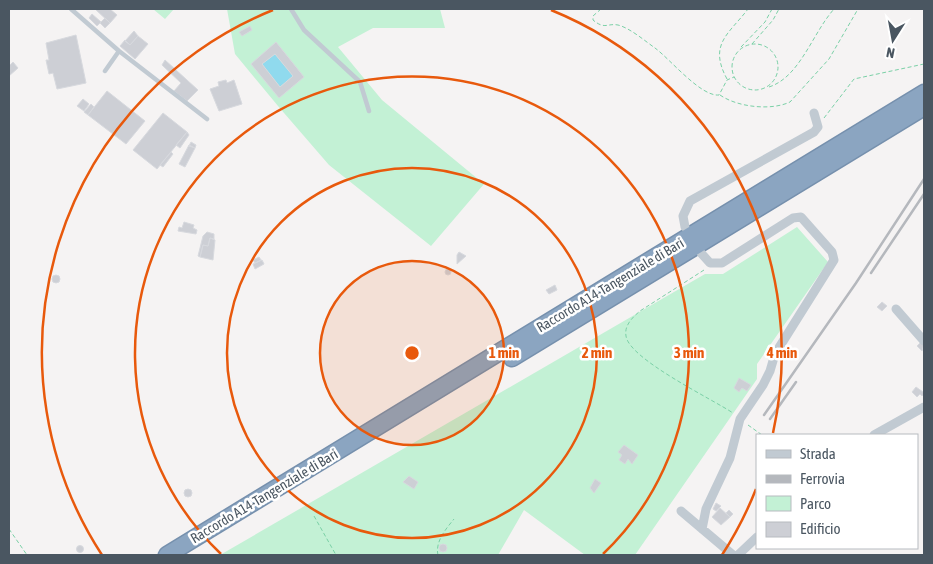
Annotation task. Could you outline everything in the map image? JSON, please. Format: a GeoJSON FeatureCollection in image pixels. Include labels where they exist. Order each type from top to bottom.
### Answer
{"type":"FeatureCollection","features":[{"type":"Feature","properties":{"kind":"highway","name":"Raccordo A14-Tangenziale di Bari"},"geometry":{"type":"LineString","coordinates":[[167,555],[924,93]]}},
{"type":"Feature","properties":{"kind":"highway","name":"Raccordo A14-Tangenziale di Bari"},"geometry":{"type":"LineString","coordinates":[[188,555],[924,107]]}},
{"type":"Feature","properties":{"kind":"street"},"geometry":{"type":"LineString","coordinates":[[685,227],[683,216],[690,201],[814,132],[818,127],[814,113]]}},
{"type":"Feature","properties":{"kind":"street"},"geometry":{"type":"LineString","coordinates":[[701,253],[710,262],[717,264],[726,261],[793,218],[801,217],[832,252],[834,260],[775,354],[763,385],[740,419],[730,458],[706,509],[702,529]]}},
{"type":"Feature","properties":{"kind":"street"},"geometry":{"type":"LineString","coordinates":[[896,309],[924,341]]}},
{"type":"Feature","properties":{"kind":"street"},"geometry":{"type":"LineString","coordinates":[[876,434],[924,408]]}},
{"type":"Feature","properties":{"kind":"street"},"geometry":{"type":"LineString","coordinates":[[681,511],[733,555]]}},
{"type":"Feature","properties":{"kind":"street"},"geometry":{"type":"LineString","coordinates":[[738,555],[756,538]]}},
{"type":"Feature","properties":{"kind":"lane"},"geometry":{"type":"LineString","coordinates":[[71,9],[119,51],[207,119]]}},
{"type":"Feature","properties":{"kind":"lane"},"geometry":{"type":"LineString","coordinates":[[291,9],[304,30],[360,82],[369,111]]}},
{"type":"Feature","properties":{"kind":"lane"},"geometry":{"type":"LineString","coordinates":[[106,71],[119,51]]}},
{"type":"Feature","properties":{"kind":"path"},"geometry":{"type":"LineString","coordinates":[[601,9],[593,16],[593,20],[598,24],[623,27],[654,48],[701,89],[735,102],[751,105],[783,105],[790,102],[829,59],[858,9]]}},
{"type":"Feature","properties":{"kind":"path"},"geometry":{"type":"LineString","coordinates":[[727,80],[721,60],[721,43],[724,36],[748,9]]}},
{"type":"Feature","properties":{"kind":"path"},"geometry":{"type":"LineString","coordinates":[[772,9],[765,22],[732,60],[734,77],[743,87],[750,90],[766,88],[789,76],[797,67],[818,29],[834,9]]}},
{"type":"Feature","properties":{"kind":"path"},"geometry":{"type":"LineString","coordinates":[[752,44],[773,20],[779,9]]}},
{"type":"Feature","properties":{"kind":"path"},"geometry":{"type":"LineString","coordinates":[[741,48],[752,44],[770,48],[778,61],[776,76],[766,88]]}},
{"type":"Feature","properties":{"kind":"path"},"geometry":{"type":"LineString","coordinates":[[818,127],[854,80],[924,64]]}},
{"type":"Feature","properties":{"kind":"path"},"geometry":{"type":"LineString","coordinates":[[719,95],[727,80],[734,77]]}},
{"type":"Feature","properties":{"kind":"path"},"geometry":{"type":"LineString","coordinates":[[710,262],[702,273],[636,314],[626,327],[626,336],[630,346],[638,353],[676,380],[715,401],[761,434]]}},
{"type":"Feature","properties":{"kind":"path"},"geometry":{"type":"LineString","coordinates":[[314,516],[336,555]]}},
{"type":"Feature","properties":{"kind":"path"},"geometry":{"type":"LineString","coordinates":[[438,555],[438,545],[445,530],[454,520]]}},
{"type":"Feature","properties":{"kind":"path"},"geometry":{"type":"LineString","coordinates":[[9,529],[27,555]]}},
{"type":"Feature","properties":{"kind":"green space"},"geometry":{"type":"Polygon","coordinates":[[[153,9],[174,9],[165,19],[153,9]]]}},
{"type":"Feature","properties":{"kind":"green space"},"geometry":{"type":"Polygon","coordinates":[[[227,9],[440,9],[445,28],[373,28],[338,47],[382,100],[484,184],[431,246],[329,165],[278,106],[235,54],[227,9]]]}},
{"type":"Feature","properties":{"kind":"green space"},"geometry":{"type":"Polygon","coordinates":[[[797,227],[828,262],[757,364],[757,379],[635,555],[585,555],[524,510],[498,555],[220,555],[705,274],[723,274],[797,227]]]}},
{"type":"Feature","properties":{"kind":"water"},"geometry":{"type":"Polygon","coordinates":[[[275,54],[293,76],[280,87],[262,64],[275,54]]]}},
{"type":"Feature","properties":{"kind":"building"},"geometry":{"type":"Polygon","coordinates":[[[95,9],[110,9],[117,15],[110,23],[95,9]]]}},
{"type":"Feature","properties":{"kind":"building"},"geometry":{"type":"Polygon","coordinates":[[[92,14],[101,22],[97,26],[89,18],[92,14]]]}},
{"type":"Feature","properties":{"kind":"building"},"geometry":{"type":"Polygon","coordinates":[[[105,18],[110,23],[105,28],[100,23],[105,18]]]}},
{"type":"Feature","properties":{"kind":"building"},"geometry":{"type":"Polygon","coordinates":[[[250,26],[252,30],[242,36],[239,32],[250,26]]]}},
{"type":"Feature","properties":{"kind":"building"},"geometry":{"type":"Polygon","coordinates":[[[134,31],[138,36],[130,45],[125,41],[134,31]]]}},
{"type":"Feature","properties":{"kind":"building"},"geometry":{"type":"Polygon","coordinates":[[[76,35],[86,83],[57,89],[53,73],[49,74],[46,60],[49,60],[46,43],[76,35]]]}},
{"type":"Feature","properties":{"kind":"building"},"geometry":{"type":"Polygon","coordinates":[[[138,36],[148,44],[135,59],[120,46],[125,40],[130,45],[138,36]]]}},
{"type":"Feature","properties":{"kind":"building"},"geometry":{"type":"Polygon","coordinates":[[[276,42],[304,77],[279,98],[251,64],[276,42]],[[275,54],[262,64],[280,87],[293,76],[275,54]]]}},
{"type":"Feature","properties":{"kind":"building"},"geometry":{"type":"Polygon","coordinates":[[[165,60],[198,90],[187,101],[174,91],[181,83],[162,65],[165,60]]]}},
{"type":"Feature","properties":{"kind":"building"},"geometry":{"type":"Polygon","coordinates":[[[13,62],[18,68],[9,76],[9,66],[13,62]]]}},
{"type":"Feature","properties":{"kind":"building"},"geometry":{"type":"Polygon","coordinates":[[[226,80],[227,83],[234,80],[242,104],[219,111],[210,89],[219,86],[218,82],[226,80]]]}},
{"type":"Feature","properties":{"kind":"building"},"geometry":{"type":"Polygon","coordinates":[[[107,91],[145,121],[126,144],[88,115],[107,91]]]}},
{"type":"Feature","properties":{"kind":"building"},"geometry":{"type":"Polygon","coordinates":[[[83,99],[89,104],[84,111],[77,106],[83,99]]]}},
{"type":"Feature","properties":{"kind":"building"},"geometry":{"type":"Polygon","coordinates":[[[91,104],[94,107],[88,115],[84,112],[91,104]]]}},
{"type":"Feature","properties":{"kind":"building"},"geometry":{"type":"Polygon","coordinates":[[[163,113],[187,132],[157,169],[133,150],[163,113]]]}},
{"type":"Feature","properties":{"kind":"building"},"geometry":{"type":"Polygon","coordinates":[[[187,132],[189,135],[180,148],[176,145],[187,132]]]}},
{"type":"Feature","properties":{"kind":"building"},"geometry":{"type":"Polygon","coordinates":[[[191,142],[196,145],[195,148],[189,146],[191,142]]]}},
{"type":"Feature","properties":{"kind":"building"},"geometry":{"type":"Polygon","coordinates":[[[189,145],[195,148],[185,167],[179,164],[189,145]]]}},
{"type":"Feature","properties":{"kind":"building"},"geometry":{"type":"Polygon","coordinates":[[[171,152],[173,154],[163,167],[160,165],[171,152]]]}},
{"type":"Feature","properties":{"kind":"building"},"geometry":{"type":"Polygon","coordinates":[[[184,222],[194,225],[193,228],[197,230],[196,234],[178,231],[179,227],[182,228],[184,222]]]}},
{"type":"Feature","properties":{"kind":"building"},"geometry":{"type":"Polygon","coordinates":[[[207,232],[214,234],[214,239],[210,238],[208,246],[203,245],[200,257],[198,256],[203,236],[207,232]]]}},
{"type":"Feature","properties":{"kind":"building"},"geometry":{"type":"Polygon","coordinates":[[[210,238],[215,240],[213,260],[200,257],[203,245],[208,246],[210,238]]]}},
{"type":"Feature","properties":{"kind":"building"},"geometry":{"type":"Polygon","coordinates":[[[459,252],[466,256],[457,264],[457,255],[459,252]]]}},
{"type":"Feature","properties":{"kind":"building"},"geometry":{"type":"Polygon","coordinates":[[[259,257],[261,260],[255,263],[253,260],[259,257]]]}},
{"type":"Feature","properties":{"kind":"building"},"geometry":{"type":"Polygon","coordinates":[[[262,260],[264,264],[255,269],[253,264],[262,260]]]}},
{"type":"Feature","properties":{"kind":"building"},"geometry":{"type":"Polygon","coordinates":[[[448,269],[451,272],[448,275],[445,272],[448,269]]]}},
{"type":"Feature","properties":{"kind":"building"},"geometry":{"type":"Polygon","coordinates":[[[56,275],[60,279],[56,283],[52,279],[56,275]]]}},
{"type":"Feature","properties":{"kind":"building"},"geometry":{"type":"Polygon","coordinates":[[[555,285],[557,290],[549,294],[546,290],[555,285]]]}},
{"type":"Feature","properties":{"kind":"building"},"geometry":{"type":"Polygon","coordinates":[[[882,302],[887,306],[882,311],[877,307],[882,302]]]}},
{"type":"Feature","properties":{"kind":"building"},"geometry":{"type":"Polygon","coordinates":[[[922,341],[924,344],[922,351],[917,346],[922,341]]]}},
{"type":"Feature","properties":{"kind":"building"},"geometry":{"type":"Polygon","coordinates":[[[739,378],[751,385],[747,391],[742,388],[739,392],[734,388],[739,378]]]}},
{"type":"Feature","properties":{"kind":"building"},"geometry":{"type":"Polygon","coordinates":[[[916,387],[923,392],[922,396],[920,394],[917,397],[912,392],[916,387]]]}},
{"type":"Feature","properties":{"kind":"building"},"geometry":{"type":"Polygon","coordinates":[[[624,445],[638,455],[632,464],[628,459],[625,464],[619,460],[622,455],[618,452],[624,445]]]}},
{"type":"Feature","properties":{"kind":"building"},"geometry":{"type":"Polygon","coordinates":[[[409,476],[418,482],[414,489],[403,482],[409,476]]]}},
{"type":"Feature","properties":{"kind":"building"},"geometry":{"type":"Polygon","coordinates":[[[595,479],[601,483],[594,493],[590,488],[595,479]]]}},
{"type":"Feature","properties":{"kind":"building"},"geometry":{"type":"Polygon","coordinates":[[[188,489],[192,493],[188,497],[184,493],[188,489]]]}},
{"type":"Feature","properties":{"kind":"building"},"geometry":{"type":"Polygon","coordinates":[[[716,503],[721,506],[716,511],[713,509],[716,503]]]}},
{"type":"Feature","properties":{"kind":"building"},"geometry":{"type":"Polygon","coordinates":[[[720,508],[730,517],[721,525],[712,517],[720,508]]]}},
{"type":"Feature","properties":{"kind":"building"},"geometry":{"type":"Polygon","coordinates":[[[729,510],[733,514],[730,517],[726,513],[729,510]]]}},
{"type":"Feature","properties":{"kind":"building"},"geometry":{"type":"Polygon","coordinates":[[[443,544],[447,548],[443,552],[439,548],[443,544]]]}},
{"type":"Feature","properties":{"kind":"building"},"geometry":{"type":"Polygon","coordinates":[[[80,546],[83,549],[80,552],[77,549],[80,546]]]}},
{"type":"Feature","properties":{"kind":"railway"},"geometry":{"type":"LineString","coordinates":[[764,415],[856,283],[924,179]]}},
{"type":"Feature","properties":{"kind":"railway"},"geometry":{"type":"LineString","coordinates":[[871,273],[924,194]]}},
{"type":"Feature","properties":{"kind":"railway"},"geometry":{"type":"LineString","coordinates":[[770,419],[796,382]]}}]}
